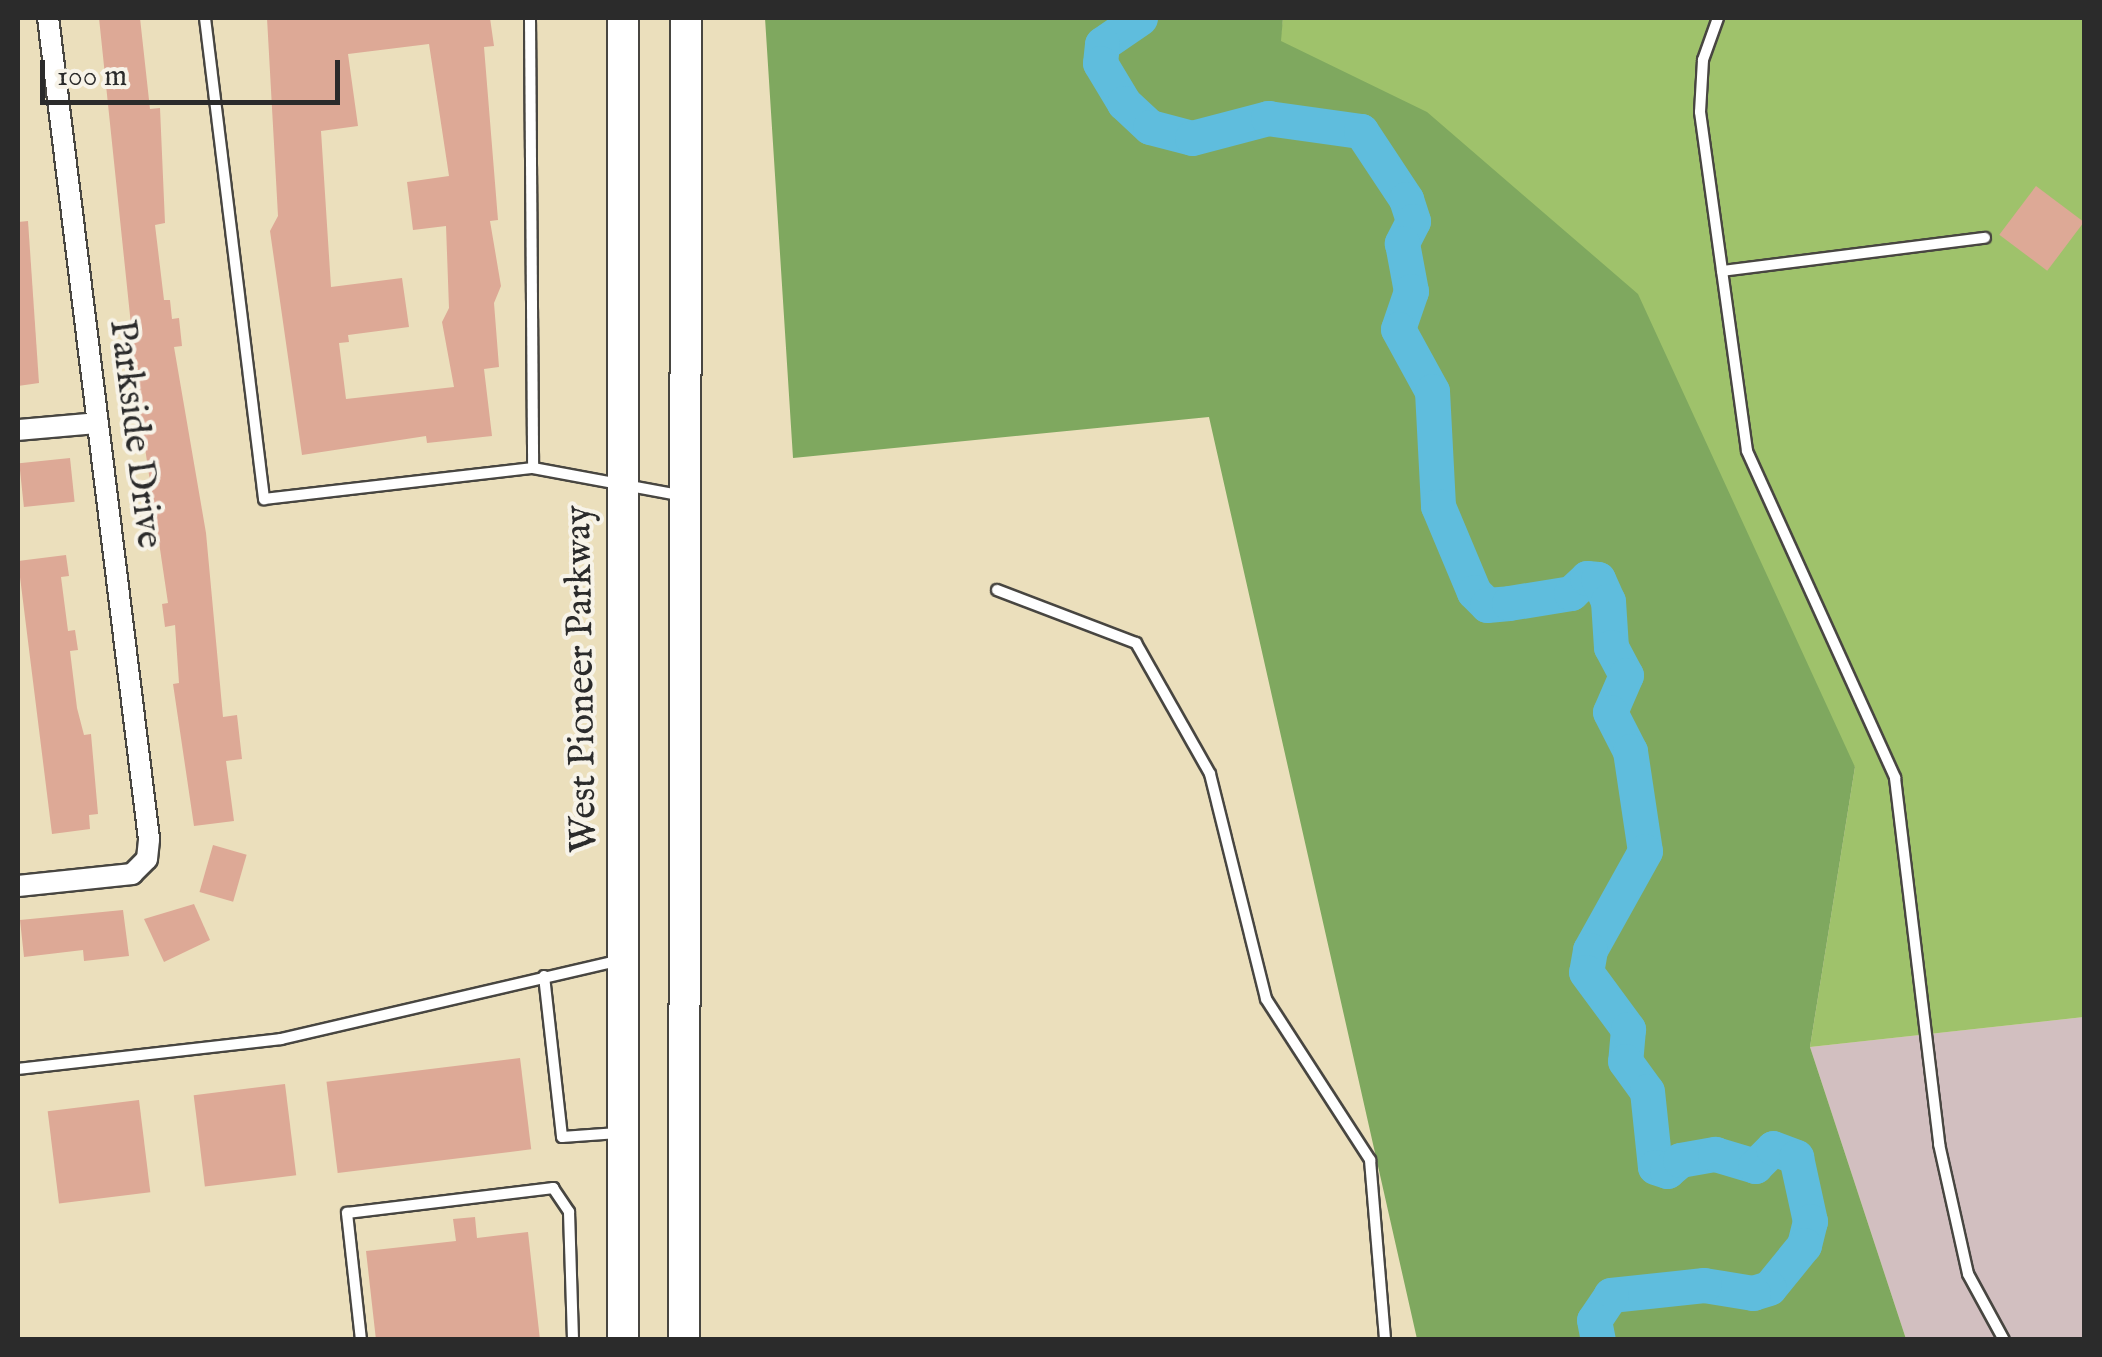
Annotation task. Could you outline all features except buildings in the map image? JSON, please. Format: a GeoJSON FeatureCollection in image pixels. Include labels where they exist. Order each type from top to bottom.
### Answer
{"type":"FeatureCollection","features":[{"type":"Feature","properties":{"kind":"main road","name":"West Pioneer Parkway"},"geometry":{"type":"LineString","coordinates":[[622,18],[620,484],[627,960],[623,1340]]}},
{"type":"Feature","properties":{"kind":"main road"},"geometry":{"type":"LineString","coordinates":[[684,1340],[686,18]]}},
{"type":"Feature","properties":{"kind":"street","name":"Parkside Drive"},"geometry":{"type":"LineString","coordinates":[[18,886],[132,874],[147,859],[48,18]]}},
{"type":"Feature","properties":{"kind":"street"},"geometry":{"type":"LineString","coordinates":[[18,430],[98,423]]}},
{"type":"Feature","properties":{"kind":"lane"},"geometry":{"type":"LineString","coordinates":[[205,18],[264,499],[533,468],[685,496]]}},
{"type":"Feature","properties":{"kind":"lane"},"geometry":{"type":"LineString","coordinates":[[530,18],[533,468]]}},
{"type":"Feature","properties":{"kind":"lane"},"geometry":{"type":"LineString","coordinates":[[1718,18],[1703,60],[1700,112],[1747,451],[1895,778],[1938,1144],[1968,1274],[2004,1340]]}},
{"type":"Feature","properties":{"kind":"lane"},"geometry":{"type":"LineString","coordinates":[[1722,272],[1984,238]]}},
{"type":"Feature","properties":{"kind":"lane"},"geometry":{"type":"LineString","coordinates":[[997,590],[1136,643],[1210,774],[1266,999],[1370,1160],[1386,1340]]}},
{"type":"Feature","properties":{"kind":"lane"},"geometry":{"type":"LineString","coordinates":[[18,1069],[281,1039],[627,960]]}},
{"type":"Feature","properties":{"kind":"lane"},"geometry":{"type":"LineString","coordinates":[[544,976],[562,1137],[625,1132]]}},
{"type":"Feature","properties":{"kind":"lane"},"geometry":{"type":"LineString","coordinates":[[360,1340],[347,1213],[553,1188],[569,1212],[573,1340]]}},
{"type":"Feature","properties":{"kind":"shaded area"},"geometry":{"type":"Polygon","coordinates":[[[2084,1017],[2084,1339],[1906,1339],[1810,1047],[2084,1017]]]}},
{"type":"Feature","properties":{"kind":"green space"},"geometry":{"type":"Polygon","coordinates":[[[765,18],[1283,18],[1281,41],[1427,112],[1638,294],[1855,767],[1810,1047],[1906,1339],[1417,1339],[1209,417],[793,458],[765,18]]]}},
{"type":"Feature","properties":{"kind":"green space"},"geometry":{"type":"Polygon","coordinates":[[[1283,18],[2084,18],[2084,1017],[1810,1047],[1855,767],[1280,41],[1283,18]]]}},
{"type":"Feature","properties":{"kind":"waterway"},"geometry":{"type":"LineString","coordinates":[[1140,18],[1102,44],[1100,63],[1124,103],[1150,127],[1192,138],[1268,118],[1361,131],[1406,199],[1413,221],[1402,243],[1411,291],[1398,329],[1432,391],[1438,506],[1474,592],[1487,605],[1509,603],[1571,593],[1587,578],[1598,579],[1608,601],[1611,647],[1626,675],[1610,712],[1630,751],[1645,851],[1590,950],[1586,972],[1628,1029],[1625,1061],[1647,1091],[1655,1167],[1667,1171],[1680,1160],[1715,1154],[1755,1166],[1773,1148],[1796,1157],[1810,1221],[1804,1245],[1769,1288],[1753,1293],[1704,1285],[1611,1295],[1594,1320],[1598,1340]]}}]}
